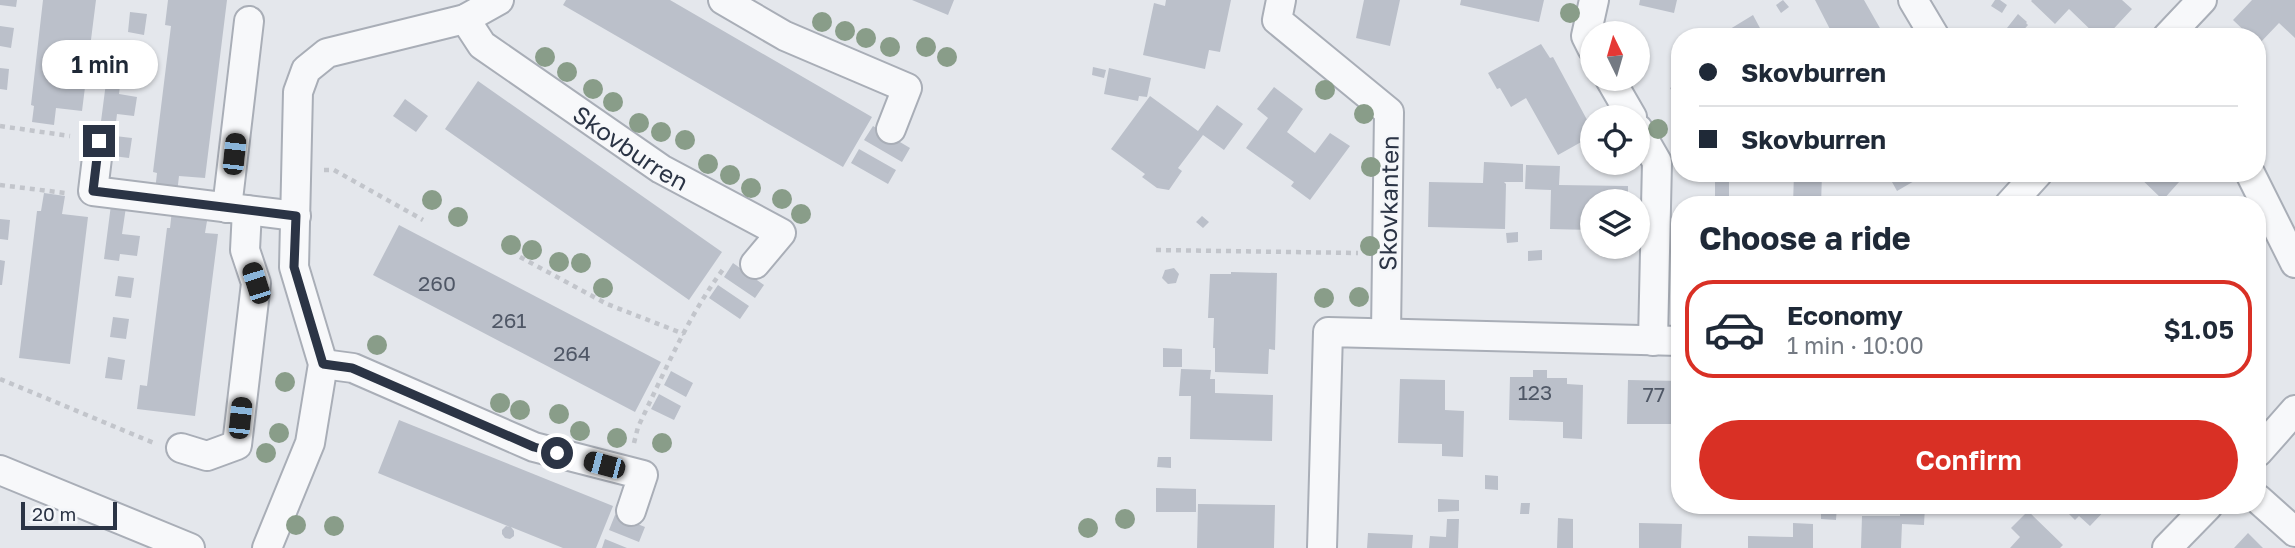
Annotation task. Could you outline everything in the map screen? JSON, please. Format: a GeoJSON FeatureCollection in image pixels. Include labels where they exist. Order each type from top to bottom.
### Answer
{"type":"FeatureCollection","features":[{"type":"Feature","properties":{"kind":"street"},"geometry":{"type":"LineString","coordinates":[[267,548],[310,443],[323,364],[294,267],[299,92],[306,71],[327,53],[465,19],[499,0]]}},
{"type":"Feature","properties":{"kind":"street"},"geometry":{"type":"LineString","coordinates":[[723,0],[785,36],[907,88],[891,128]]}},
{"type":"Feature","properties":{"kind":"street","name":"Skovkanten"},"geometry":{"type":"LineString","coordinates":[[1281,0],[1277,20],[1389,112],[1386,333]]}},
{"type":"Feature","properties":{"kind":"street"},"geometry":{"type":"LineString","coordinates":[[1589,21],[1594,0]]}},
{"type":"Feature","properties":{"kind":"street"},"geometry":{"type":"LineString","coordinates":[[1913,0],[1930,28]]}},
{"type":"Feature","properties":{"kind":"street"},"geometry":{"type":"LineString","coordinates":[[2176,28],[2202,0]]}},
{"type":"Feature","properties":{"kind":"street","name":"Skovburren"},"geometry":{"type":"LineString","coordinates":[[465,19],[482,45],[661,169],[781,233],[755,264]]}},
{"type":"Feature","properties":{"kind":"street"},"geometry":{"type":"LineString","coordinates":[[181,448],[207,456],[237,445],[256,283],[245,250],[237,209],[249,20]]}},
{"type":"Feature","properties":{"kind":"street"},"geometry":{"type":"LineString","coordinates":[[99,141],[93,191],[296,216]]}},
{"type":"Feature","properties":{"kind":"street"},"geometry":{"type":"LineString","coordinates":[[1322,548],[1328,332],[1666,341],[1657,162],[1650,150]]}},
{"type":"Feature","properties":{"kind":"street"},"geometry":{"type":"LineString","coordinates":[[2266,202],[2293,252]]}},
{"type":"Feature","properties":{"kind":"street"},"geometry":{"type":"LineString","coordinates":[[323,364],[352,368],[534,447],[643,475],[631,511]]}},
{"type":"Feature","properties":{"kind":"street"},"geometry":{"type":"LineString","coordinates":[[2266,443],[2295,410]]}},
{"type":"Feature","properties":{"kind":"street"},"geometry":{"type":"LineString","coordinates":[[0,470],[190,548]]}},
{"type":"Feature","properties":{"kind":"street"},"geometry":{"type":"LineString","coordinates":[[2266,506],[2295,532]]}},
{"type":"Feature","properties":{"kind":"street"},"geometry":{"type":"LineString","coordinates":[[2167,548],[2200,514]]}},
{"type":"Feature","properties":{"kind":"path"},"geometry":{"type":"LineString","coordinates":[[0,126],[99,141]]}},
{"type":"Feature","properties":{"kind":"path"},"geometry":{"type":"LineString","coordinates":[[297,169],[334,170],[423,220]]}},
{"type":"Feature","properties":{"kind":"path"},"geometry":{"type":"LineString","coordinates":[[0,185],[82,195],[93,191]]}},
{"type":"Feature","properties":{"kind":"path"},"geometry":{"type":"LineString","coordinates":[[1156,250],[1387,253]]}},
{"type":"Feature","properties":{"kind":"path"},"geometry":{"type":"LineString","coordinates":[[520,257],[607,303],[684,334]]}},
{"type":"Feature","properties":{"kind":"path"},"geometry":{"type":"LineString","coordinates":[[627,471],[638,427],[711,286],[732,258],[755,264]]}},
{"type":"Feature","properties":{"kind":"path"},"geometry":{"type":"LineString","coordinates":[[0,379],[170,449],[181,448]]}},
{"type":"Feature","properties":{"kind":"building"},"geometry":{"type":"Polygon","coordinates":[[[0,0],[17,0],[16,7],[0,5],[0,0]]]}},
{"type":"Feature","properties":{"kind":"building"},"geometry":{"type":"Polygon","coordinates":[[[43,0],[96,0],[82,111],[56,108],[54,125],[32,122],[34,106],[31,105],[43,0]]]}},
{"type":"Feature","properties":{"kind":"building"},"geometry":{"type":"Polygon","coordinates":[[[168,0],[227,0],[205,178],[179,176],[177,193],[155,191],[157,173],[153,172],[171,26],[165,25],[168,0]]]}},
{"type":"Feature","properties":{"kind":"building"},"geometry":{"type":"Polygon","coordinates":[[[566,0],[670,0],[872,117],[843,167],[563,5],[566,0]]]}},
{"type":"Feature","properties":{"kind":"building"},"geometry":{"type":"Polygon","coordinates":[[[912,0],[954,0],[948,15],[912,0]]]}},
{"type":"Feature","properties":{"kind":"building"},"geometry":{"type":"Polygon","coordinates":[[[1166,0],[1231,0],[1220,52],[1209,50],[1205,69],[1143,55],[1154,3],[1165,6],[1166,0]]]}},
{"type":"Feature","properties":{"kind":"building"},"geometry":{"type":"Polygon","coordinates":[[[1364,0],[1400,0],[1390,46],[1356,38],[1364,0]]]}},
{"type":"Feature","properties":{"kind":"building"},"geometry":{"type":"Polygon","coordinates":[[[1461,0],[1544,0],[1539,22],[1460,5],[1461,0]]]}},
{"type":"Feature","properties":{"kind":"building"},"geometry":{"type":"Polygon","coordinates":[[[1640,0],[1677,0],[1674,13],[1639,5],[1640,0]]]}},
{"type":"Feature","properties":{"kind":"building"},"geometry":{"type":"Polygon","coordinates":[[[1783,0],[1789,7],[1781,13],[1776,5],[1783,0]]]}},
{"type":"Feature","properties":{"kind":"building"},"geometry":{"type":"Polygon","coordinates":[[[1815,0],[1864,0],[1880,28],[1829,28],[1815,0]]]}},
{"type":"Feature","properties":{"kind":"building"},"geometry":{"type":"Polygon","coordinates":[[[1995,0],[2007,5],[2002,13],[1991,6],[1995,0]]]}},
{"type":"Feature","properties":{"kind":"building"},"geometry":{"type":"Polygon","coordinates":[[[2122,0],[2132,9],[2114,28],[2089,28],[2069,9],[2055,24],[2031,1],[2122,0]]]}},
{"type":"Feature","properties":{"kind":"building"},"geometry":{"type":"Polygon","coordinates":[[[2252,0],[2295,0],[2295,38],[2279,23],[2266,37],[2266,28],[2241,28],[2233,20],[2252,0]]]}},
{"type":"Feature","properties":{"kind":"building"},"geometry":{"type":"Polygon","coordinates":[[[130,12],[147,14],[144,35],[128,32],[130,12]]]}},
{"type":"Feature","properties":{"kind":"building"},"geometry":{"type":"Polygon","coordinates":[[[2018,14],[2028,25],[2025,28],[2007,28],[2018,14]]]}},
{"type":"Feature","properties":{"kind":"building"},"geometry":{"type":"Polygon","coordinates":[[[1753,15],[1760,28],[1732,28],[1753,15]]]}},
{"type":"Feature","properties":{"kind":"building"},"geometry":{"type":"Polygon","coordinates":[[[0,26],[14,28],[11,48],[0,46],[0,26]]]}},
{"type":"Feature","properties":{"kind":"building"},"geometry":{"type":"Polygon","coordinates":[[[1541,44],[1550,58],[1553,57],[1580,107],[1580,143],[1558,155],[1526,98],[1511,107],[1488,73],[1541,44]]]}},
{"type":"Feature","properties":{"kind":"building"},"geometry":{"type":"Polygon","coordinates":[[[125,52],[142,55],[139,75],[123,73],[125,52]]]}},
{"type":"Feature","properties":{"kind":"building"},"geometry":{"type":"Polygon","coordinates":[[[1093,67],[1106,70],[1104,78],[1092,75],[1093,67]]]}},
{"type":"Feature","properties":{"kind":"building"},"geometry":{"type":"Polygon","coordinates":[[[0,68],[9,69],[7,90],[0,89],[0,68]]]}},
{"type":"Feature","properties":{"kind":"building"},"geometry":{"type":"Polygon","coordinates":[[[1109,68],[1151,78],[1147,97],[1139,96],[1138,101],[1104,94],[1109,68]]]}},
{"type":"Feature","properties":{"kind":"building"},"geometry":{"type":"Polygon","coordinates":[[[107,75],[121,77],[119,94],[137,97],[134,116],[117,114],[115,130],[100,129],[107,75]]]}},
{"type":"Feature","properties":{"kind":"building"},"geometry":{"type":"Polygon","coordinates":[[[478,81],[722,252],[689,300],[445,129],[478,81]]]}},
{"type":"Feature","properties":{"kind":"building"},"geometry":{"type":"Polygon","coordinates":[[[1274,87],[1303,109],[1287,132],[1315,153],[1330,133],[1350,146],[1310,200],[1291,186],[1294,182],[1246,148],[1268,118],[1257,109],[1274,87]]]}},
{"type":"Feature","properties":{"kind":"building"},"geometry":{"type":"Polygon","coordinates":[[[1150,96],[1198,131],[1217,105],[1243,124],[1224,150],[1203,135],[1178,168],[1182,171],[1169,190],[1157,188],[1142,177],[1145,174],[1111,149],[1150,96]]]}},
{"type":"Feature","properties":{"kind":"building"},"geometry":{"type":"Polygon","coordinates":[[[405,99],[428,116],[416,132],[393,116],[405,99]]]}},
{"type":"Feature","properties":{"kind":"building"},"geometry":{"type":"Polygon","coordinates":[[[873,126],[910,148],[902,162],[864,140],[873,126]]]}},
{"type":"Feature","properties":{"kind":"building"},"geometry":{"type":"Polygon","coordinates":[[[115,136],[132,138],[129,158],[113,156],[115,136]]]}},
{"type":"Feature","properties":{"kind":"building"},"geometry":{"type":"Polygon","coordinates":[[[859,149],[896,170],[888,184],[851,163],[859,149]]]}},
{"type":"Feature","properties":{"kind":"building"},"geometry":{"type":"Polygon","coordinates":[[[1484,162],[1523,164],[1523,182],[1504,182],[1505,229],[1428,227],[1429,182],[1483,183],[1484,162]]]}},
{"type":"Feature","properties":{"kind":"building"},"geometry":{"type":"Polygon","coordinates":[[[1526,165],[1560,166],[1559,185],[1628,186],[1628,189],[1580,189],[1580,230],[1550,229],[1551,190],[1525,189],[1526,165]]]}},
{"type":"Feature","properties":{"kind":"building"},"geometry":{"type":"Polygon","coordinates":[[[1715,182],[1729,182],[1729,196],[1715,196],[1715,182]]]}},
{"type":"Feature","properties":{"kind":"building"},"geometry":{"type":"Polygon","coordinates":[[[1794,182],[1822,182],[1821,196],[1793,196],[1794,182]]]}},
{"type":"Feature","properties":{"kind":"building"},"geometry":{"type":"Polygon","coordinates":[[[1892,182],[1912,182],[1897,191],[1892,182]]]}},
{"type":"Feature","properties":{"kind":"building"},"geometry":{"type":"Polygon","coordinates":[[[2144,182],[2179,182],[2167,196],[2159,196],[2144,182]]]}},
{"type":"Feature","properties":{"kind":"building"},"geometry":{"type":"Polygon","coordinates":[[[44,193],[65,196],[62,214],[88,217],[70,364],[19,358],[37,211],[41,211],[44,193]]]}},
{"type":"Feature","properties":{"kind":"building"},"geometry":{"type":"Polygon","coordinates":[[[111,205],[126,207],[122,234],[140,236],[137,256],[120,254],[119,261],[104,259],[111,205]]]}},
{"type":"Feature","properties":{"kind":"building"},"geometry":{"type":"Polygon","coordinates":[[[172,210],[208,215],[205,233],[218,234],[195,416],[137,409],[140,385],[147,386],[167,228],[170,228],[172,210]]]}},
{"type":"Feature","properties":{"kind":"building"},"geometry":{"type":"Polygon","coordinates":[[[1202,216],[1209,222],[1203,228],[1196,222],[1202,216]]]}},
{"type":"Feature","properties":{"kind":"building"},"geometry":{"type":"Polygon","coordinates":[[[0,219],[10,220],[8,240],[0,239],[0,219]]]}},
{"type":"Feature","properties":{"kind":"building"},"geometry":{"type":"Polygon","coordinates":[[[399,225],[661,362],[635,412],[373,275],[399,225]]]}},
{"type":"Feature","properties":{"kind":"building"},"geometry":{"type":"Polygon","coordinates":[[[1518,232],[1518,242],[1507,243],[1506,233],[1518,232]]]}},
{"type":"Feature","properties":{"kind":"building"},"geometry":{"type":"Polygon","coordinates":[[[1542,250],[1542,260],[1528,261],[1528,251],[1542,250]]]}},
{"type":"Feature","properties":{"kind":"building"},"geometry":{"type":"Polygon","coordinates":[[[0,260],[5,261],[2,285],[0,285],[0,260]]]}},
{"type":"Feature","properties":{"kind":"building"},"geometry":{"type":"Polygon","coordinates":[[[733,263],[764,285],[755,298],[724,277],[733,263]]]}},
{"type":"Feature","properties":{"kind":"building"},"geometry":{"type":"Polygon","coordinates":[[[1174,268],[1179,274],[1176,283],[1168,284],[1162,278],[1165,270],[1174,268]]]}},
{"type":"Feature","properties":{"kind":"building"},"geometry":{"type":"Polygon","coordinates":[[[1277,273],[1275,350],[1269,349],[1268,374],[1215,372],[1214,318],[1208,318],[1210,274],[1277,273]]]}},
{"type":"Feature","properties":{"kind":"building"},"geometry":{"type":"Polygon","coordinates":[[[118,276],[134,278],[131,298],[115,296],[118,276]]]}},
{"type":"Feature","properties":{"kind":"building"},"geometry":{"type":"Polygon","coordinates":[[[718,285],[749,306],[740,319],[709,298],[718,285]]]}},
{"type":"Feature","properties":{"kind":"building"},"geometry":{"type":"Polygon","coordinates":[[[113,317],[129,319],[126,339],[110,337],[113,317]]]}},
{"type":"Feature","properties":{"kind":"building"},"geometry":{"type":"Polygon","coordinates":[[[1163,348],[1182,349],[1182,367],[1163,367],[1163,348]]]}},
{"type":"Feature","properties":{"kind":"building"},"geometry":{"type":"Polygon","coordinates":[[[108,357],[125,360],[122,380],[105,378],[108,357]]]}},
{"type":"Feature","properties":{"kind":"building"},"geometry":{"type":"Polygon","coordinates":[[[1181,369],[1211,370],[1210,379],[1215,379],[1215,393],[1273,395],[1272,441],[1190,439],[1191,396],[1179,396],[1181,369]]]}},
{"type":"Feature","properties":{"kind":"building"},"geometry":{"type":"Polygon","coordinates":[[[1533,370],[1547,370],[1547,378],[1567,378],[1567,384],[1583,385],[1582,439],[1563,438],[1563,422],[1509,420],[1510,377],[1533,377],[1533,370]]]}},
{"type":"Feature","properties":{"kind":"building"},"geometry":{"type":"Polygon","coordinates":[[[671,371],[693,383],[686,397],[664,385],[671,371]]]}},
{"type":"Feature","properties":{"kind":"building"},"geometry":{"type":"Polygon","coordinates":[[[1400,379],[1445,380],[1445,410],[1464,411],[1463,457],[1442,456],[1442,444],[1398,443],[1400,379]]]}},
{"type":"Feature","properties":{"kind":"building"},"geometry":{"type":"Polygon","coordinates":[[[1628,380],[1671,381],[1671,424],[1627,424],[1628,380]]]}},
{"type":"Feature","properties":{"kind":"building"},"geometry":{"type":"Polygon","coordinates":[[[659,394],[681,406],[674,420],[651,409],[659,394]]]}},
{"type":"Feature","properties":{"kind":"building"},"geometry":{"type":"Polygon","coordinates":[[[399,420],[613,506],[596,548],[563,548],[511,527],[514,536],[505,538],[502,530],[506,526],[510,527],[378,473],[399,420]]]}},
{"type":"Feature","properties":{"kind":"building"},"geometry":{"type":"Polygon","coordinates":[[[1158,457],[1171,457],[1171,468],[1157,467],[1158,457]]]}},
{"type":"Feature","properties":{"kind":"building"},"geometry":{"type":"Polygon","coordinates":[[[1485,475],[1498,476],[1498,490],[1485,489],[1485,475]]]}},
{"type":"Feature","properties":{"kind":"building"},"geometry":{"type":"Polygon","coordinates":[[[1156,488],[1196,489],[1196,512],[1156,512],[1156,488]]]}},
{"type":"Feature","properties":{"kind":"building"},"geometry":{"type":"Polygon","coordinates":[[[1438,499],[1459,500],[1459,511],[1438,512],[1438,499]]]}},
{"type":"Feature","properties":{"kind":"building"},"geometry":{"type":"Polygon","coordinates":[[[1521,503],[1530,503],[1529,514],[1520,514],[1521,503]]]}},
{"type":"Feature","properties":{"kind":"building"},"geometry":{"type":"Polygon","coordinates":[[[1198,504],[1275,505],[1274,548],[1197,548],[1198,504]]]}},
{"type":"Feature","properties":{"kind":"building"},"geometry":{"type":"Polygon","coordinates":[[[1821,514],[1836,514],[1836,520],[1821,519],[1821,514]]]}},
{"type":"Feature","properties":{"kind":"building"},"geometry":{"type":"Polygon","coordinates":[[[1925,514],[1924,525],[1902,524],[1901,548],[1861,548],[1862,516],[1925,514]]]}},
{"type":"Feature","properties":{"kind":"building"},"geometry":{"type":"Polygon","coordinates":[[[2025,514],[2031,514],[2063,545],[2060,548],[2010,548],[2020,537],[2011,528],[2025,514]]]}},
{"type":"Feature","properties":{"kind":"building"},"geometry":{"type":"Polygon","coordinates":[[[2069,514],[2101,514],[2090,526],[2079,516],[2075,520],[2069,514]]]}},
{"type":"Feature","properties":{"kind":"building"},"geometry":{"type":"Polygon","coordinates":[[[615,515],[645,527],[639,542],[609,530],[615,515]]]}},
{"type":"Feature","properties":{"kind":"building"},"geometry":{"type":"Polygon","coordinates":[[[1558,518],[1573,519],[1573,548],[1557,548],[1558,518]]]}},
{"type":"Feature","properties":{"kind":"building"},"geometry":{"type":"Polygon","coordinates":[[[1447,519],[1459,519],[1458,548],[1429,548],[1430,536],[1446,537],[1447,519]]]}},
{"type":"Feature","properties":{"kind":"building"},"geometry":{"type":"Polygon","coordinates":[[[1639,523],[1682,524],[1681,548],[1639,548],[1639,523]]]}},
{"type":"Feature","properties":{"kind":"building"},"geometry":{"type":"Polygon","coordinates":[[[1793,523],[1813,524],[1813,548],[1748,548],[1748,536],[1793,537],[1793,523]]]}},
{"type":"Feature","properties":{"kind":"building"},"geometry":{"type":"Polygon","coordinates":[[[1368,533],[1413,535],[1412,548],[1367,548],[1368,533]]]}},
{"type":"Feature","properties":{"kind":"building"},"geometry":{"type":"Polygon","coordinates":[[[2248,533],[2263,548],[2234,548],[2248,533]]]}},
{"type":"Feature","properties":{"kind":"building"},"geometry":{"type":"Polygon","coordinates":[[[605,539],[627,548],[602,548],[605,539]]]}},
{"type":"Feature","properties":{"kind":"route"},"geometry":{"type":"LineString","coordinates":[[99,141],[93,191],[296,216],[294,267],[323,364],[352,368],[534,447],[557,453]]}}]}
